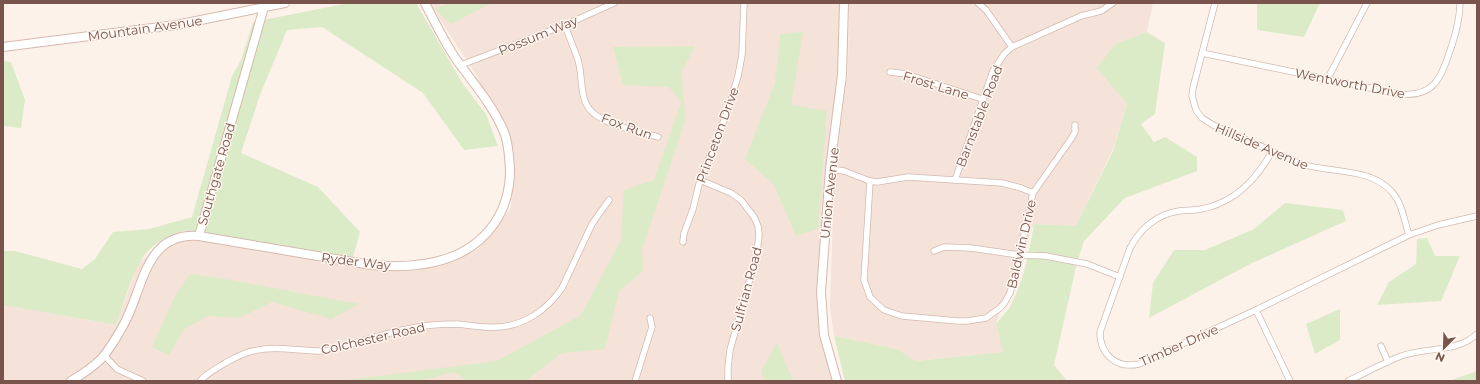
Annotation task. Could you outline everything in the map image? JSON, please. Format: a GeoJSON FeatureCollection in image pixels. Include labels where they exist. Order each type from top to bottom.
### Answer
{"type":"FeatureCollection","features":[{"type":"Feature","properties":{"kind":"street","name":"Mountain Avenue"},"geometry":{"type":"LineString","coordinates":[[3,47],[176,25],[286,3]]}},
{"type":"Feature","properties":{"kind":"street","name":"Ryder Way"},"geometry":{"type":"LineString","coordinates":[[199,236],[382,266],[409,266],[437,262],[450,258],[470,248],[484,236],[503,209],[509,188],[509,155],[505,134],[495,111],[461,66],[444,39],[425,3]]}},
{"type":"Feature","properties":{"kind":"street","name":"Possum Way"},"geometry":{"type":"LineString","coordinates":[[461,66],[565,25],[614,3]]}},
{"type":"Feature","properties":{"kind":"street","name":"Princeton Drive"},"geometry":{"type":"LineString","coordinates":[[683,242],[684,233],[693,209],[700,180],[727,113],[738,76],[742,55],[744,3]]}},
{"type":"Feature","properties":{"kind":"street","name":"Union Avenue"},"geometry":{"type":"LineString","coordinates":[[837,381],[824,335],[821,302],[821,277],[830,169],[842,75],[844,3]]}},
{"type":"Feature","properties":{"kind":"street"},"geometry":{"type":"LineString","coordinates":[[978,3],[986,10],[1012,47]]}},
{"type":"Feature","properties":{"kind":"street","name":"Barnstable Road"},"geometry":{"type":"LineString","coordinates":[[955,180],[982,99],[997,63],[1004,54],[1012,47],[1081,16],[1101,11],[1113,3]]}},
{"type":"Feature","properties":{"kind":"street","name":"Hillside Avenue"},"geometry":{"type":"LineString","coordinates":[[1215,3],[1192,93],[1193,103],[1199,115],[1213,125],[1272,152],[1313,168],[1361,175],[1379,181],[1387,187],[1397,199],[1409,235]]}},
{"type":"Feature","properties":{"kind":"street"},"geometry":{"type":"LineString","coordinates":[[1327,80],[1368,3]]}},
{"type":"Feature","properties":{"kind":"street","name":"Wentworth Drive"},"geometry":{"type":"LineString","coordinates":[[1202,53],[1327,80],[1399,94],[1412,95],[1424,92],[1437,82],[1443,72],[1458,26],[1460,3]]}},
{"type":"Feature","properties":{"kind":"street","name":"Southgate Road"},"geometry":{"type":"LineString","coordinates":[[71,381],[87,371],[104,355],[127,318],[148,264],[154,255],[165,244],[174,239],[184,236],[199,236],[264,7]]}},
{"type":"Feature","properties":{"kind":"street","name":"Fox Run"},"geometry":{"type":"LineString","coordinates":[[565,25],[581,69],[583,90],[587,106],[598,117],[658,137]]}},
{"type":"Feature","properties":{"kind":"street","name":"Frost Lane"},"geometry":{"type":"LineString","coordinates":[[890,72],[906,74],[982,99]]}},
{"type":"Feature","properties":{"kind":"street","name":"Baldwin Drive"},"geometry":{"type":"LineString","coordinates":[[870,181],[864,280],[870,297],[884,310],[902,316],[958,321],[986,318],[1000,308],[1010,293],[1016,275],[1033,193],[1071,139],[1075,132],[1075,125]]}},
{"type":"Feature","properties":{"kind":"street","name":"Timber Drive"},"geometry":{"type":"LineString","coordinates":[[1272,152],[1250,183],[1227,200],[1209,208],[1173,212],[1161,216],[1140,232],[1133,242],[1101,325],[1100,338],[1104,350],[1112,360],[1123,365],[1139,364],[1256,310],[1409,235],[1438,225],[1477,216]]}},
{"type":"Feature","properties":{"kind":"street"},"geometry":{"type":"LineString","coordinates":[[830,169],[840,170],[870,181],[908,177],[1002,183],[1033,193]]}},
{"type":"Feature","properties":{"kind":"street","name":"Sulfrian Road"},"geometry":{"type":"LineString","coordinates":[[700,180],[731,193],[741,200],[754,217],[758,231],[759,244],[757,253],[730,350],[728,381]]}},
{"type":"Feature","properties":{"kind":"street","name":"Colchester Road"},"geometry":{"type":"LineString","coordinates":[[200,381],[207,374],[237,356],[266,348],[315,352],[326,351],[412,328],[458,324],[497,327],[523,321],[545,308],[557,296],[592,224],[609,200]]}},
{"type":"Feature","properties":{"kind":"street"},"geometry":{"type":"LineString","coordinates":[[934,251],[944,247],[971,248],[1019,255],[1046,256],[1087,264],[1120,277]]}},
{"type":"Feature","properties":{"kind":"street"},"geometry":{"type":"LineString","coordinates":[[1256,310],[1290,381]]}},
{"type":"Feature","properties":{"kind":"street"},"geometry":{"type":"LineString","coordinates":[[636,381],[652,327],[650,318]]}},
{"type":"Feature","properties":{"kind":"street"},"geometry":{"type":"LineString","coordinates":[[1348,381],[1402,356],[1421,351],[1456,346],[1465,343],[1477,334]]}},
{"type":"Feature","properties":{"kind":"street"},"geometry":{"type":"LineString","coordinates":[[1381,346],[1388,362]]}},
{"type":"Feature","properties":{"kind":"street"},"geometry":{"type":"LineString","coordinates":[[104,355],[117,368],[143,381]]}},
{"type":"Feature","properties":{"kind":"shaded area"},"geometry":{"type":"Polygon","coordinates":[[[429,3],[843,3],[821,297],[837,381],[3,381],[3,305],[116,325],[138,264],[168,237],[187,230],[352,261],[429,268],[478,249],[511,208],[514,150],[475,73],[429,3]]]}},
{"type":"Feature","properties":{"kind":"shaded area"},"geometry":{"type":"Polygon","coordinates":[[[849,3],[1153,3],[1147,32],[1115,44],[1127,104],[1113,149],[1076,226],[1034,224],[996,323],[1004,352],[916,361],[897,349],[834,336],[830,308],[834,180],[848,70],[849,3]]]}},
{"type":"Feature","properties":{"kind":"green space"},"geometry":{"type":"Polygon","coordinates":[[[349,3],[416,3],[463,84],[486,114],[498,146],[464,150],[423,93],[322,27],[287,30],[260,95],[241,153],[318,187],[360,232],[352,261],[187,230],[160,242],[152,247],[146,254],[135,273],[116,325],[3,305],[3,251],[15,251],[82,269],[95,259],[113,232],[149,229],[192,217],[232,76],[241,60],[253,22],[349,3]]]}},
{"type":"Feature","properties":{"kind":"green space"},"geometry":{"type":"Polygon","coordinates":[[[451,3],[496,3],[488,5],[451,24],[434,8],[451,3]]]}},
{"type":"Feature","properties":{"kind":"green space"},"geometry":{"type":"Polygon","coordinates":[[[1257,3],[1320,3],[1304,37],[1257,30],[1257,3]]]}},
{"type":"Feature","properties":{"kind":"green space"},"geometry":{"type":"Polygon","coordinates":[[[803,32],[791,105],[827,111],[818,229],[796,236],[774,185],[745,159],[775,83],[780,34],[803,32]]]}},
{"type":"Feature","properties":{"kind":"green space"},"geometry":{"type":"Polygon","coordinates":[[[1147,32],[1165,43],[1155,114],[1141,124],[1154,142],[1165,137],[1197,157],[1197,171],[1125,198],[1084,241],[1077,263],[1054,365],[1067,381],[845,381],[834,336],[897,349],[916,361],[1003,352],[996,324],[1010,307],[1019,287],[1028,256],[1034,224],[1076,226],[1113,151],[1127,104],[1097,68],[1115,44],[1147,32]]]}},
{"type":"Feature","properties":{"kind":"green space"},"geometry":{"type":"Polygon","coordinates":[[[695,46],[681,73],[686,119],[642,249],[643,271],[619,291],[605,349],[562,353],[525,381],[468,381],[454,372],[419,381],[339,381],[497,361],[581,315],[621,240],[624,190],[654,180],[681,102],[669,87],[623,85],[613,47],[695,46]]]}},
{"type":"Feature","properties":{"kind":"green space"},"geometry":{"type":"Polygon","coordinates":[[[3,61],[11,62],[25,100],[21,128],[3,126],[3,61]]]}},
{"type":"Feature","properties":{"kind":"green space"},"geometry":{"type":"Polygon","coordinates":[[[1285,203],[1343,210],[1346,221],[1250,264],[1149,318],[1153,283],[1174,250],[1205,250],[1254,229],[1285,203]]]}},
{"type":"Feature","properties":{"kind":"green space"},"geometry":{"type":"Polygon","coordinates":[[[1427,238],[1435,256],[1460,256],[1441,301],[1377,305],[1389,282],[1416,264],[1417,239],[1427,238]]]}},
{"type":"Feature","properties":{"kind":"green space"},"geometry":{"type":"Polygon","coordinates":[[[190,274],[233,280],[360,304],[331,319],[272,302],[239,318],[208,316],[184,329],[169,355],[152,347],[175,296],[190,274]]]}},
{"type":"Feature","properties":{"kind":"green space"},"geometry":{"type":"Polygon","coordinates":[[[1340,309],[1340,340],[1315,354],[1306,324],[1340,309]]]}},
{"type":"Feature","properties":{"kind":"green space"},"geometry":{"type":"Polygon","coordinates":[[[777,343],[793,381],[765,381],[761,371],[777,343]]]}},
{"type":"Feature","properties":{"kind":"green space"},"geometry":{"type":"Polygon","coordinates":[[[1477,371],[1477,381],[1449,381],[1477,371]]]}}]}
